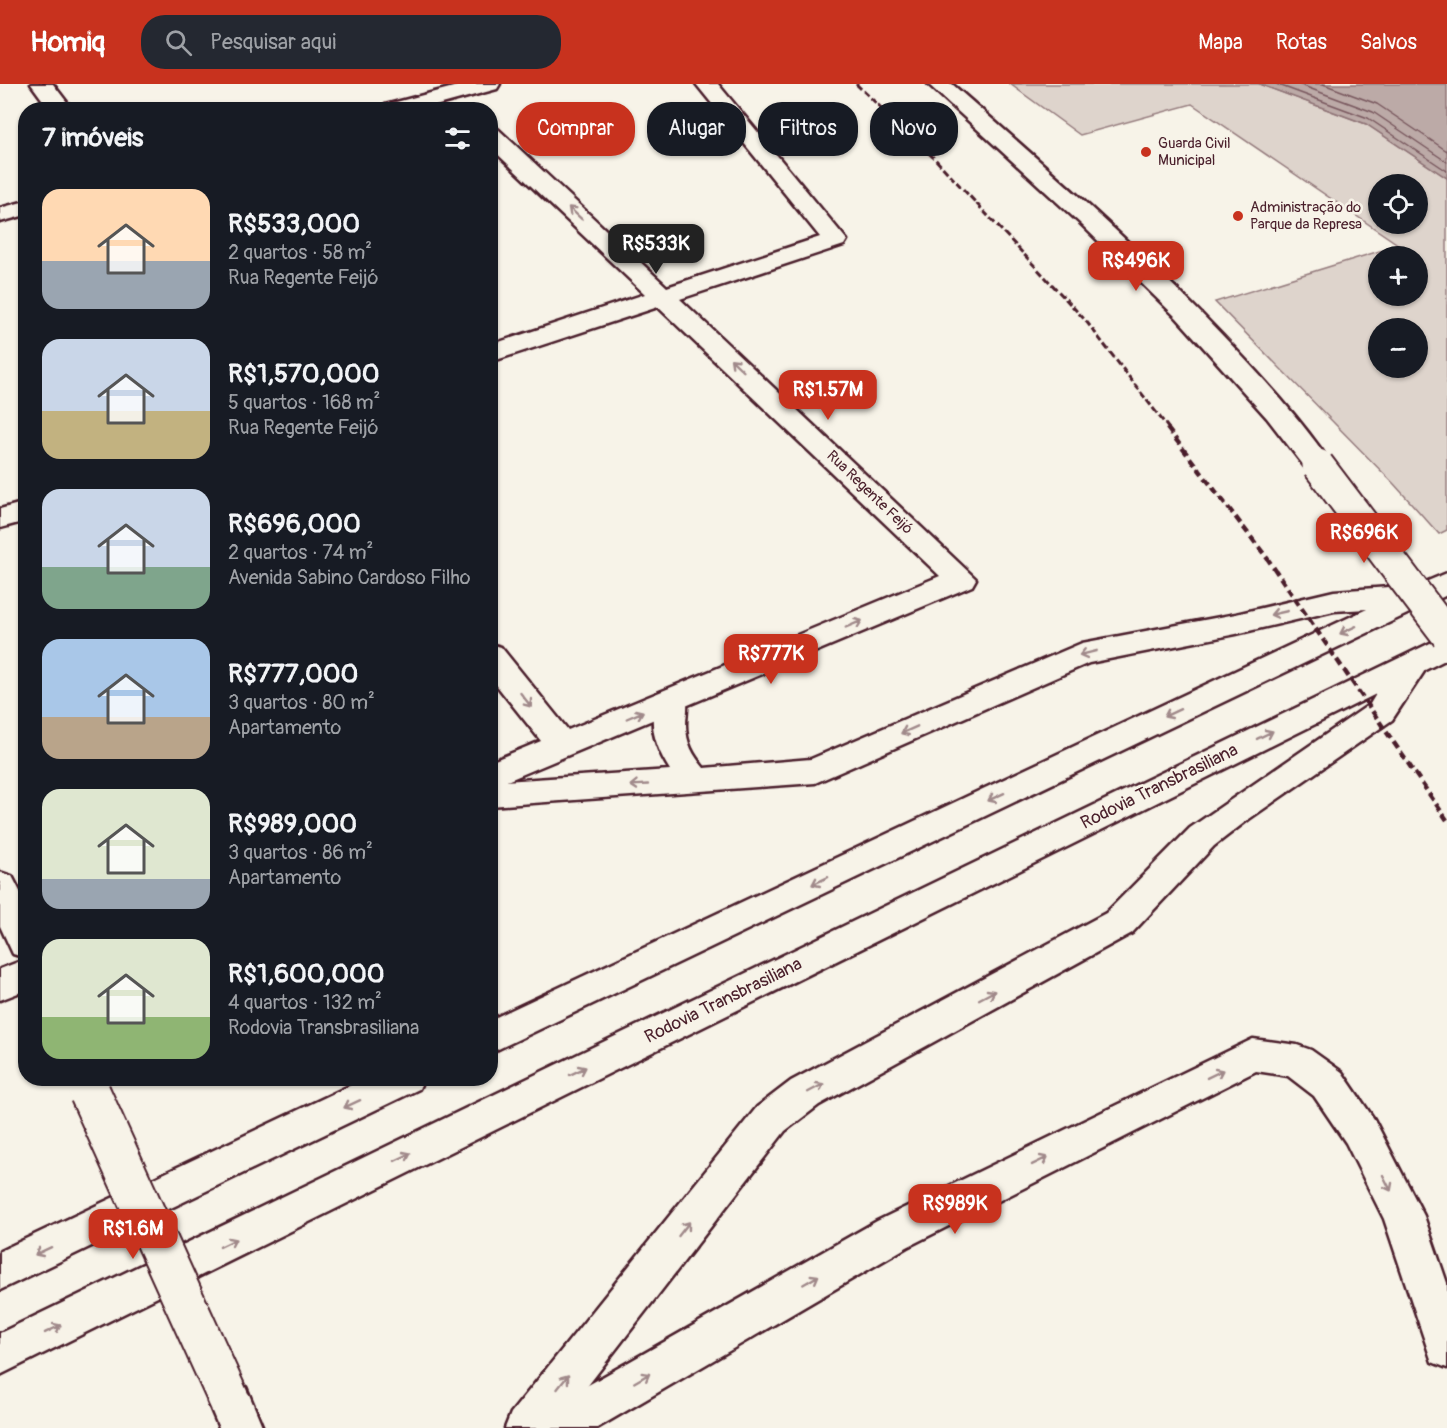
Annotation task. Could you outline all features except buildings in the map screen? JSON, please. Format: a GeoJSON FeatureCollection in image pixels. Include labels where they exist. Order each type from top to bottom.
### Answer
{"type":"FeatureCollection","features":[{"type":"Feature","properties":{"kind":"main road"},"geometry":{"type":"LineString","coordinates":[[42,84],[56,102]]}},
{"type":"Feature","properties":{"kind":"main road"},"geometry":{"type":"LineString","coordinates":[[412,102],[443,89],[489,84]]}},
{"type":"Feature","properties":{"kind":"main road"},"geometry":{"type":"LineString","coordinates":[[498,351],[835,240],[707,84]]}},
{"type":"Feature","properties":{"kind":"main road"},"geometry":{"type":"LineString","coordinates":[[939,84],[1150,275],[1233,361],[1282,417],[1447,635]]}},
{"type":"Feature","properties":{"kind":"main road"},"geometry":{"type":"LineString","coordinates":[[443,89],[457,102]]}},
{"type":"Feature","properties":{"kind":"main road","name":"Rua Regente Feijó"},"geometry":{"type":"LineString","coordinates":[[498,141],[962,579],[672,700]]}},
{"type":"Feature","properties":{"kind":"main road"},"geometry":{"type":"LineString","coordinates":[[0,215],[18,210]]}},
{"type":"Feature","properties":{"kind":"main road"},"geometry":{"type":"LineString","coordinates":[[0,519],[18,513]]}},
{"type":"Feature","properties":{"kind":"main road"},"geometry":{"type":"LineString","coordinates":[[498,794],[696,782],[815,771],[1082,654],[1236,624],[1334,601],[1434,589]]}},
{"type":"Feature","properties":{"kind":"main road"},"geometry":{"type":"LineString","coordinates":[[498,1034],[1434,589]]}},
{"type":"Feature","properties":{"kind":"main road","name":"Rodovia Transbrasiliana"},"geometry":{"type":"LineString","coordinates":[[0,1355],[1447,646]]}},
{"type":"Feature","properties":{"kind":"main road"},"geometry":{"type":"LineString","coordinates":[[527,1428],[771,1119],[805,1094],[1119,923],[1202,837],[1237,810],[1381,712],[1413,663]]}},
{"type":"Feature","properties":{"kind":"main road"},"geometry":{"type":"LineString","coordinates":[[498,665],[562,745]]}},
{"type":"Feature","properties":{"kind":"main road"},"geometry":{"type":"LineString","coordinates":[[498,773],[672,700]]}},
{"type":"Feature","properties":{"kind":"main road"},"geometry":{"type":"LineString","coordinates":[[672,700],[667,728],[675,756],[696,782]]}},
{"type":"Feature","properties":{"kind":"main road"},"geometry":{"type":"LineString","coordinates":[[0,886],[18,926]]}},
{"type":"Feature","properties":{"kind":"main road"},"geometry":{"type":"LineString","coordinates":[[0,985],[18,977]]}},
{"type":"Feature","properties":{"kind":"main road"},"geometry":{"type":"LineString","coordinates":[[555,1428],[892,1234],[1253,1055],[1297,1061],[1328,1084],[1360,1131],[1404,1216],[1447,1348]]}},
{"type":"Feature","properties":{"kind":"main road"},"geometry":{"type":"LineString","coordinates":[[87,1086],[236,1415]]}},
{"type":"Feature","properties":{"kind":"main road"},"geometry":{"type":"LineString","coordinates":[[0,1271],[388,1086]]}},
{"type":"Feature","properties":{"kind":"shaded area"},"geometry":{"type":"Polygon","coordinates":[[[1010,84],[1259,84],[1366,124],[1447,178],[1447,530],[1439,534],[1394,484],[1215,302],[1368,255],[1368,306],[1428,306],[1428,246],[1396,246],[1399,245],[1383,234],[1428,234],[1428,174],[1368,174],[1368,224],[1192,104],[1080,135],[1010,84]]]}},
{"type":"Feature","properties":{"kind":"water"},"geometry":{"type":"Polygon","coordinates":[[[1259,84],[1447,84],[1447,178],[1366,124],[1259,84]]]}},
{"type":"Feature","properties":{"kind":"railway"},"geometry":{"type":"LineString","coordinates":[[856,84],[935,159],[1086,321],[1169,429]]}},
{"type":"Feature","properties":{"kind":"railway"},"geometry":{"type":"LineString","coordinates":[[1167,428],[1267,558],[1447,820]]}},
{"type":"Feature","properties":{"kind":"place","name":"Guarda Civil Municipal"},"geometry":{"type":"Point","coordinates":[1146,152]}},
{"type":"Feature","properties":{"kind":"place","name":"Administração do Parque da Represa"},"geometry":{"type":"Point","coordinates":[1238,216]}}]}
